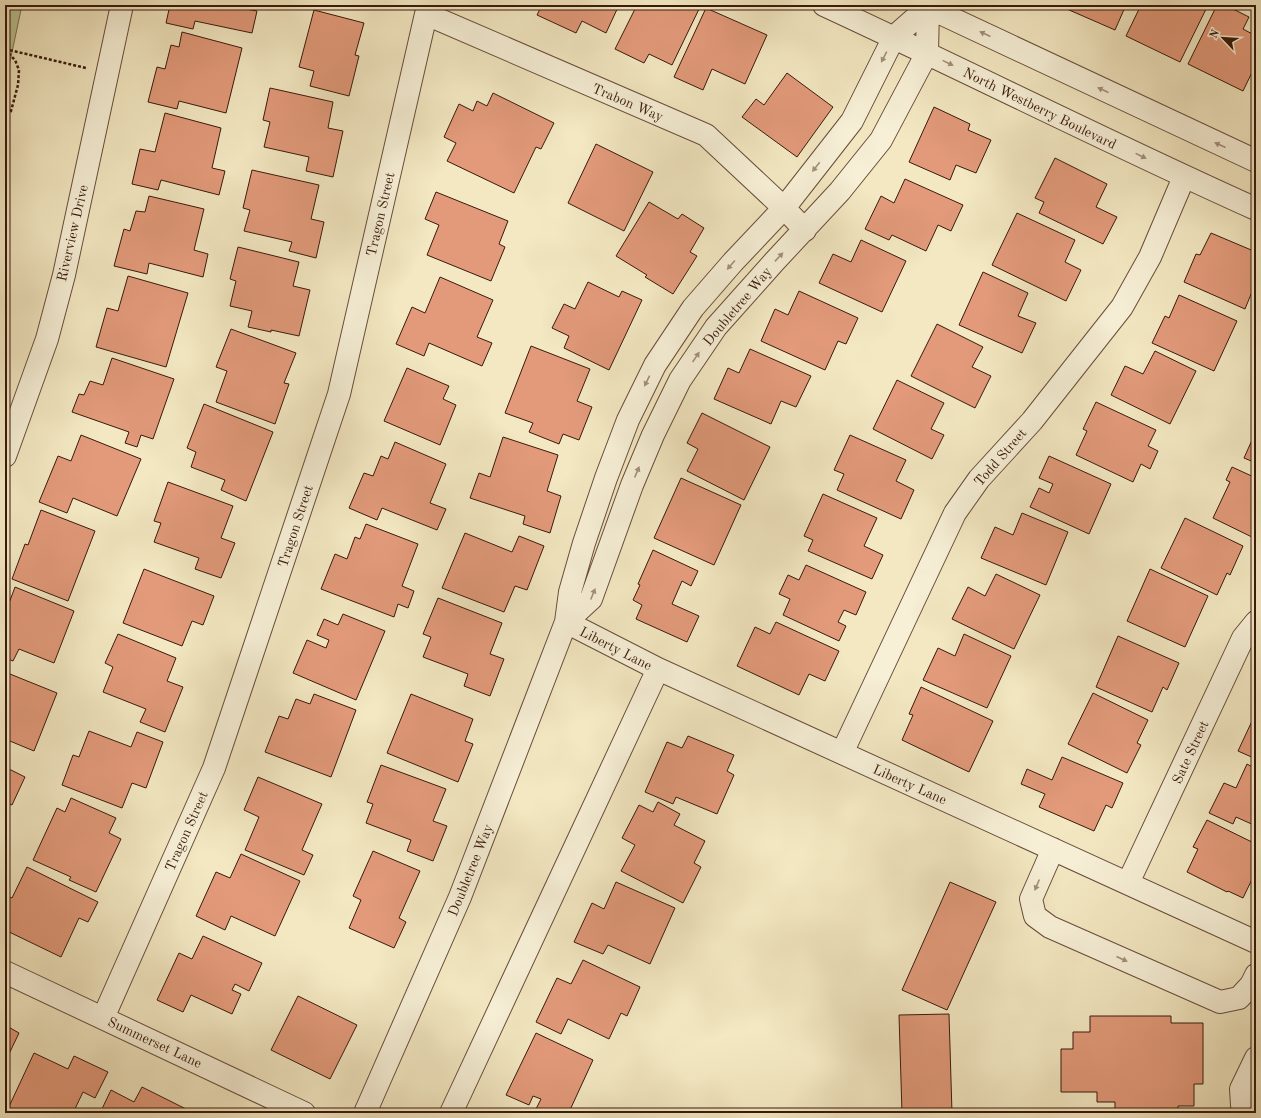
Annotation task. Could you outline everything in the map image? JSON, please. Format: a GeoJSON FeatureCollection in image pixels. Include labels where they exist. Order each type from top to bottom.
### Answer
{"type":"FeatureCollection","features":[{"type":"Feature","properties":{"kind":"street","name":"Riverview Drive"},"geometry":{"type":"LineString","coordinates":[[5,456],[47,339],[64,275],[122,5]]}},
{"type":"Feature","properties":{"kind":"street","name":"North Westberry Boulevard"},"geometry":{"type":"LineString","coordinates":[[824,5],[894,37],[1184,177],[1256,209]]}},
{"type":"Feature","properties":{"kind":"street","name":"Doubletree Way"},"geometry":{"type":"LineString","coordinates":[[365,1113],[460,897],[566,622],[570,592],[584,543],[606,478],[628,420],[655,364],[693,308],[733,262],[784,208],[852,121],[894,37],[926,6]]}},
{"type":"Feature","properties":{"kind":"street","name":"Doubletree Way"},"geometry":{"type":"LineString","coordinates":[[566,622],[591,600],[632,485],[653,435],[680,380],[716,327],[840,191],[881,140],[927,53],[926,6]]}},
{"type":"Feature","properties":{"kind":"street"},"geometry":{"type":"LineString","coordinates":[[926,6],[1256,161]]}},
{"type":"Feature","properties":{"kind":"street","name":"Trabon Way"},"geometry":{"type":"LineString","coordinates":[[426,14],[706,135],[784,208],[805,230]]}},
{"type":"Feature","properties":{"kind":"street","name":"Tragon Street"},"geometry":{"type":"LineString","coordinates":[[103,1018],[214,768],[339,394],[426,14]]}},
{"type":"Feature","properties":{"kind":"street","name":"Todd Street"},"geometry":{"type":"LineString","coordinates":[[842,753],[955,513],[979,479],[1032,420],[1122,307],[1150,257],[1184,177]]}},
{"type":"Feature","properties":{"kind":"street","name":"Liberty Lane"},"geometry":{"type":"LineString","coordinates":[[566,622],[658,669],[1256,942]]}},
{"type":"Feature","properties":{"kind":"street","name":"Sate Street"},"geometry":{"type":"LineString","coordinates":[[1128,883],[1243,638],[1256,622]]}},
{"type":"Feature","properties":{"kind":"street"},"geometry":{"type":"LineString","coordinates":[[451,1113],[658,669]]}},
{"type":"Feature","properties":{"kind":"street"},"geometry":{"type":"LineString","coordinates":[[1053,849],[1031,899],[1035,916],[1050,927],[1220,1002],[1239,998],[1251,985],[1256,975]]}},
{"type":"Feature","properties":{"kind":"street","name":"Summerset Lane"},"geometry":{"type":"LineString","coordinates":[[5,972],[304,1113]]}},
{"type":"Feature","properties":{"kind":"street"},"geometry":{"type":"LineString","coordinates":[[1254,1113],[1242,1105],[1241,1089],[1256,1058]]}},
{"type":"Feature","properties":{"kind":"path"},"geometry":{"type":"LineString","coordinates":[[5,50],[108,74]]}},
{"type":"Feature","properties":{"kind":"path"},"geometry":{"type":"LineString","coordinates":[[5,50],[15,60],[19,70],[18,85],[11,111],[5,119]]}},
{"type":"Feature","properties":{"kind":"green space"},"geometry":{"type":"Polygon","coordinates":[[[5,5],[22,5],[5,85],[5,5]]]}},
{"type":"Feature","properties":{"kind":"building"},"geometry":{"type":"Polygon","coordinates":[[[170,5],[247,5],[246,9],[257,11],[252,33],[195,21],[193,29],[166,23],[170,5]]]}},
{"type":"Feature","properties":{"kind":"building"},"geometry":{"type":"Polygon","coordinates":[[[542,5],[619,5],[606,33],[582,21],[576,33],[537,15],[542,5]]]}},
{"type":"Feature","properties":{"kind":"building"},"geometry":{"type":"Polygon","coordinates":[[[637,5],[697,5],[700,7],[672,65],[649,54],[644,63],[615,49],[637,5]]]}},
{"type":"Feature","properties":{"kind":"building"},"geometry":{"type":"Polygon","coordinates":[[[1126,5],[1115,30],[1060,6],[1126,5]]]}},
{"type":"Feature","properties":{"kind":"building"},"geometry":{"type":"Polygon","coordinates":[[[1141,5],[1208,5],[1180,62],[1126,36],[1141,5]]]}},
{"type":"Feature","properties":{"kind":"building"},"geometry":{"type":"Polygon","coordinates":[[[1217,5],[1225,5],[1249,17],[1243,29],[1256,36],[1256,64],[1243,91],[1188,64],[1217,5]]]}},
{"type":"Feature","properties":{"kind":"building"},"geometry":{"type":"Polygon","coordinates":[[[706,8],[767,35],[745,84],[712,69],[703,90],[674,77],[706,8]]]}},
{"type":"Feature","properties":{"kind":"building"},"geometry":{"type":"Polygon","coordinates":[[[314,10],[364,23],[355,55],[359,56],[349,96],[310,86],[314,71],[299,67],[314,10]]]}},
{"type":"Feature","properties":{"kind":"building"},"geometry":{"type":"Polygon","coordinates":[[[182,32],[242,48],[226,113],[179,101],[177,109],[148,102],[157,67],[165,69],[171,45],[179,47],[182,32]]]}},
{"type":"Feature","properties":{"kind":"building"},"geometry":{"type":"Polygon","coordinates":[[[787,73],[833,107],[797,157],[742,117],[756,99],[764,105],[787,73]]]}},
{"type":"Feature","properties":{"kind":"building"},"geometry":{"type":"Polygon","coordinates":[[[270,88],[333,102],[328,128],[343,131],[333,177],[306,171],[309,157],[264,147],[270,122],[263,120],[270,88]]]}},
{"type":"Feature","properties":{"kind":"building"},"geometry":{"type":"Polygon","coordinates":[[[493,93],[554,123],[541,149],[536,147],[514,193],[447,161],[456,143],[444,137],[459,104],[473,111],[477,101],[487,106],[493,93]]]}},
{"type":"Feature","properties":{"kind":"building"},"geometry":{"type":"Polygon","coordinates":[[[934,107],[970,124],[968,130],[991,140],[976,173],[956,165],[950,180],[909,162],[934,107]]]}},
{"type":"Feature","properties":{"kind":"building"},"geometry":{"type":"Polygon","coordinates":[[[165,113],[221,128],[212,168],[225,171],[219,195],[161,180],[158,190],[132,184],[140,149],[155,152],[165,113]]]}},
{"type":"Feature","properties":{"kind":"building"},"geometry":{"type":"Polygon","coordinates":[[[596,144],[653,172],[624,231],[568,203],[596,144]]]}},
{"type":"Feature","properties":{"kind":"building"},"geometry":{"type":"Polygon","coordinates":[[[1055,158],[1107,184],[1096,207],[1117,217],[1103,244],[1039,213],[1044,202],[1035,198],[1055,158]]]}},
{"type":"Feature","properties":{"kind":"building"},"geometry":{"type":"Polygon","coordinates":[[[252,170],[319,185],[311,219],[324,222],[316,258],[289,251],[292,242],[244,231],[250,210],[243,208],[252,170]]]}},
{"type":"Feature","properties":{"kind":"building"},"geometry":{"type":"Polygon","coordinates":[[[905,179],[963,205],[951,231],[938,225],[926,251],[892,235],[889,240],[865,229],[881,196],[894,203],[905,179]]]}},
{"type":"Feature","properties":{"kind":"building"},"geometry":{"type":"Polygon","coordinates":[[[436,192],[508,221],[499,244],[505,247],[491,281],[427,255],[439,225],[425,219],[436,192]]]}},
{"type":"Feature","properties":{"kind":"building"},"geometry":{"type":"Polygon","coordinates":[[[149,196],[204,209],[194,250],[208,254],[203,277],[149,263],[147,274],[114,266],[124,229],[130,231],[136,211],[145,212],[149,196]]]}},
{"type":"Feature","properties":{"kind":"building"},"geometry":{"type":"Polygon","coordinates":[[[649,202],[678,219],[682,214],[704,228],[690,252],[697,256],[673,294],[645,277],[647,275],[616,256],[649,202]]]}},
{"type":"Feature","properties":{"kind":"building"},"geometry":{"type":"Polygon","coordinates":[[[1017,213],[1075,240],[1065,262],[1081,270],[1066,301],[992,265],[1017,213]]]}},
{"type":"Feature","properties":{"kind":"building"},"geometry":{"type":"Polygon","coordinates":[[[1211,233],[1256,252],[1256,282],[1245,309],[1184,282],[1196,254],[1200,255],[1211,233]]]}},
{"type":"Feature","properties":{"kind":"building"},"geometry":{"type":"Polygon","coordinates":[[[861,240],[906,261],[882,312],[819,283],[833,254],[851,262],[861,240]]]}},
{"type":"Feature","properties":{"kind":"building"},"geometry":{"type":"Polygon","coordinates":[[[238,247],[299,262],[293,286],[310,290],[299,336],[248,327],[252,311],[230,306],[236,281],[230,279],[238,247]]]}},
{"type":"Feature","properties":{"kind":"building"},"geometry":{"type":"Polygon","coordinates":[[[983,272],[1028,293],[1018,316],[1036,323],[1022,353],[959,325],[983,272]]]}},
{"type":"Feature","properties":{"kind":"building"},"geometry":{"type":"Polygon","coordinates":[[[128,276],[188,293],[166,367],[96,347],[107,308],[118,311],[128,276]]]}},
{"type":"Feature","properties":{"kind":"building"},"geometry":{"type":"Polygon","coordinates":[[[440,277],[493,300],[477,337],[492,343],[482,366],[429,343],[424,356],[396,344],[412,307],[425,313],[440,277]]]}},
{"type":"Feature","properties":{"kind":"building"},"geometry":{"type":"Polygon","coordinates":[[[588,282],[619,297],[622,291],[642,300],[609,370],[564,348],[569,336],[552,328],[564,304],[575,309],[588,282]]]}},
{"type":"Feature","properties":{"kind":"building"},"geometry":{"type":"Polygon","coordinates":[[[799,291],[858,318],[846,344],[838,341],[825,370],[761,341],[775,309],[788,315],[799,291]]]}},
{"type":"Feature","properties":{"kind":"building"},"geometry":{"type":"Polygon","coordinates":[[[1179,295],[1237,321],[1214,371],[1152,343],[1165,316],[1169,318],[1179,295]]]}},
{"type":"Feature","properties":{"kind":"building"},"geometry":{"type":"Polygon","coordinates":[[[937,324],[983,347],[972,367],[991,376],[975,408],[911,376],[937,324]]]}},
{"type":"Feature","properties":{"kind":"building"},"geometry":{"type":"Polygon","coordinates":[[[231,329],[296,353],[284,383],[289,384],[275,424],[216,402],[227,371],[216,367],[231,329]]]}},
{"type":"Feature","properties":{"kind":"building"},"geometry":{"type":"Polygon","coordinates":[[[531,346],[590,369],[577,401],[592,407],[579,440],[563,434],[559,444],[529,432],[533,423],[505,413],[531,346]]]}},
{"type":"Feature","properties":{"kind":"building"},"geometry":{"type":"Polygon","coordinates":[[[750,349],[811,376],[796,407],[781,401],[771,424],[714,399],[728,368],[739,373],[750,349]]]}},
{"type":"Feature","properties":{"kind":"building"},"geometry":{"type":"Polygon","coordinates":[[[1155,351],[1196,371],[1170,424],[1111,395],[1125,366],[1143,374],[1155,351]]]}},
{"type":"Feature","properties":{"kind":"building"},"geometry":{"type":"Polygon","coordinates":[[[112,358],[174,379],[153,439],[141,435],[137,447],[125,443],[129,432],[72,412],[79,394],[84,395],[90,381],[103,385],[112,358]]]}},
{"type":"Feature","properties":{"kind":"building"},"geometry":{"type":"Polygon","coordinates":[[[407,368],[449,386],[443,399],[456,405],[440,445],[384,421],[407,368]]]}},
{"type":"Feature","properties":{"kind":"building"},"geometry":{"type":"Polygon","coordinates":[[[897,380],[944,403],[931,429],[944,435],[932,459],[873,429],[897,380]]]}},
{"type":"Feature","properties":{"kind":"building"},"geometry":{"type":"Polygon","coordinates":[[[1096,402],[1156,430],[1148,446],[1158,451],[1150,469],[1141,464],[1133,482],[1076,455],[1087,431],[1083,429],[1096,402]]]}},
{"type":"Feature","properties":{"kind":"building"},"geometry":{"type":"Polygon","coordinates":[[[204,404],[273,432],[246,501],[221,490],[225,480],[191,467],[196,452],[187,448],[204,404]]]}},
{"type":"Feature","properties":{"kind":"building"},"geometry":{"type":"Polygon","coordinates":[[[702,413],[770,447],[744,500],[687,471],[698,449],[687,443],[702,413]]]}},
{"type":"Feature","properties":{"kind":"building"},"geometry":{"type":"Polygon","coordinates":[[[1256,431],[1256,463],[1244,458],[1256,431]]]}},
{"type":"Feature","properties":{"kind":"building"},"geometry":{"type":"Polygon","coordinates":[[[81,435],[141,459],[117,516],[73,498],[67,513],[39,502],[58,456],[71,461],[81,435]]]}},
{"type":"Feature","properties":{"kind":"building"},"geometry":{"type":"Polygon","coordinates":[[[850,435],[906,460],[896,481],[914,490],[901,519],[837,490],[844,474],[834,470],[850,435]]]}},
{"type":"Feature","properties":{"kind":"building"},"geometry":{"type":"Polygon","coordinates":[[[503,437],[558,455],[547,491],[561,496],[550,533],[523,524],[525,516],[470,498],[479,473],[490,477],[503,437]]]}},
{"type":"Feature","properties":{"kind":"building"},"geometry":{"type":"Polygon","coordinates":[[[395,442],[446,464],[430,503],[446,509],[437,530],[382,508],[377,520],[349,508],[364,473],[373,476],[381,456],[388,459],[395,442]]]}},
{"type":"Feature","properties":{"kind":"building"},"geometry":{"type":"Polygon","coordinates":[[[1049,456],[1111,484],[1089,534],[1030,507],[1039,488],[1049,493],[1053,484],[1039,478],[1049,456]]]}},
{"type":"Feature","properties":{"kind":"building"},"geometry":{"type":"Polygon","coordinates":[[[1232,467],[1256,478],[1256,539],[1213,518],[1230,482],[1226,480],[1232,467]]]}},
{"type":"Feature","properties":{"kind":"building"},"geometry":{"type":"Polygon","coordinates":[[[681,478],[741,505],[714,565],[654,538],[681,478]]]}},
{"type":"Feature","properties":{"kind":"building"},"geometry":{"type":"Polygon","coordinates":[[[168,482],[233,506],[221,538],[235,543],[221,578],[195,569],[199,558],[154,542],[161,523],[154,521],[168,482]]]}},
{"type":"Feature","properties":{"kind":"building"},"geometry":{"type":"Polygon","coordinates":[[[823,494],[877,518],[864,546],[883,555],[872,579],[808,551],[813,540],[804,536],[823,494]]]}},
{"type":"Feature","properties":{"kind":"building"},"geometry":{"type":"Polygon","coordinates":[[[41,510],[95,531],[68,601],[12,579],[25,544],[28,545],[41,510]]]}},
{"type":"Feature","properties":{"kind":"building"},"geometry":{"type":"Polygon","coordinates":[[[1022,513],[1068,532],[1046,585],[981,558],[995,527],[1013,535],[1022,513]]]}},
{"type":"Feature","properties":{"kind":"building"},"geometry":{"type":"Polygon","coordinates":[[[1185,518],[1243,546],[1230,575],[1227,573],[1217,595],[1161,568],[1185,518]]]}},
{"type":"Feature","properties":{"kind":"building"},"geometry":{"type":"Polygon","coordinates":[[[366,524],[418,544],[402,586],[414,591],[408,608],[398,604],[394,617],[321,589],[335,554],[347,559],[355,537],[360,539],[366,524]]]}},
{"type":"Feature","properties":{"kind":"building"},"geometry":{"type":"Polygon","coordinates":[[[465,533],[512,552],[519,536],[544,546],[527,590],[515,586],[504,612],[442,588],[465,533]]]}},
{"type":"Feature","properties":{"kind":"building"},"geometry":{"type":"Polygon","coordinates":[[[653,550],[698,571],[691,586],[682,581],[672,604],[699,616],[687,642],[636,619],[642,605],[633,600],[640,585],[638,584],[653,550]]]}},
{"type":"Feature","properties":{"kind":"building"},"geometry":{"type":"Polygon","coordinates":[[[806,565],[866,592],[856,615],[844,610],[838,622],[846,626],[839,641],[783,615],[790,599],[779,594],[788,575],[799,580],[806,565]]]}},
{"type":"Feature","properties":{"kind":"building"},"geometry":{"type":"Polygon","coordinates":[[[144,569],[214,596],[203,625],[192,621],[182,646],[123,623],[144,569]]]}},
{"type":"Feature","properties":{"kind":"building"},"geometry":{"type":"Polygon","coordinates":[[[1150,569],[1208,596],[1185,647],[1127,621],[1150,569]]]}},
{"type":"Feature","properties":{"kind":"building"},"geometry":{"type":"Polygon","coordinates":[[[996,574],[1040,595],[1014,649],[952,619],[968,587],[985,596],[996,574]]]}},
{"type":"Feature","properties":{"kind":"building"},"geometry":{"type":"Polygon","coordinates":[[[15,587],[74,611],[54,663],[19,649],[13,661],[5,658],[5,614],[15,587]]]}},
{"type":"Feature","properties":{"kind":"building"},"geometry":{"type":"Polygon","coordinates":[[[438,598],[502,623],[490,654],[504,659],[490,696],[464,686],[468,674],[423,657],[431,637],[423,634],[438,598]]]}},
{"type":"Feature","properties":{"kind":"building"},"geometry":{"type":"Polygon","coordinates":[[[343,614],[385,631],[356,700],[293,673],[307,640],[326,648],[329,640],[317,635],[324,619],[338,625],[343,614]]]}},
{"type":"Feature","properties":{"kind":"building"},"geometry":{"type":"Polygon","coordinates":[[[776,622],[839,651],[825,681],[809,674],[799,695],[737,666],[755,627],[770,634],[776,622]]]}},
{"type":"Feature","properties":{"kind":"building"},"geometry":{"type":"Polygon","coordinates":[[[118,634],[176,658],[167,681],[183,687],[165,732],[140,722],[146,709],[103,692],[113,667],[105,663],[118,634]]]}},
{"type":"Feature","properties":{"kind":"building"},"geometry":{"type":"Polygon","coordinates":[[[964,634],[1011,656],[987,708],[923,680],[938,648],[955,656],[964,634]]]}},
{"type":"Feature","properties":{"kind":"building"},"geometry":{"type":"Polygon","coordinates":[[[1118,636],[1179,663],[1167,690],[1163,687],[1152,712],[1096,687],[1118,636]]]}},
{"type":"Feature","properties":{"kind":"building"},"geometry":{"type":"Polygon","coordinates":[[[5,672],[57,693],[34,751],[5,739],[5,672]]]}},
{"type":"Feature","properties":{"kind":"building"},"geometry":{"type":"Polygon","coordinates":[[[921,687],[993,721],[969,772],[902,740],[913,715],[909,714],[921,687]]]}},
{"type":"Feature","properties":{"kind":"building"},"geometry":{"type":"Polygon","coordinates":[[[1093,693],[1148,720],[1137,743],[1141,745],[1127,773],[1068,744],[1093,693]]]}},
{"type":"Feature","properties":{"kind":"building"},"geometry":{"type":"Polygon","coordinates":[[[314,694],[356,710],[331,777],[265,752],[279,716],[288,719],[296,699],[310,704],[314,694]]]}},
{"type":"Feature","properties":{"kind":"building"},"geometry":{"type":"Polygon","coordinates":[[[411,694],[473,719],[465,741],[473,744],[458,782],[387,753],[411,694]]]}},
{"type":"Feature","properties":{"kind":"building"},"geometry":{"type":"Polygon","coordinates":[[[1252,721],[1256,722],[1256,759],[1238,751],[1252,721]]]}},
{"type":"Feature","properties":{"kind":"building"},"geometry":{"type":"Polygon","coordinates":[[[89,731],[131,747],[137,732],[163,742],[146,788],[132,783],[122,808],[62,785],[73,755],[79,757],[89,731]]]}},
{"type":"Feature","properties":{"kind":"building"},"geometry":{"type":"Polygon","coordinates":[[[688,736],[734,755],[727,771],[734,775],[717,814],[676,797],[673,804],[645,792],[667,742],[682,748],[688,736]]]}},
{"type":"Feature","properties":{"kind":"building"},"geometry":{"type":"Polygon","coordinates":[[[1062,757],[1123,783],[1112,808],[1106,805],[1094,831],[1039,807],[1045,794],[1021,784],[1027,769],[1052,780],[1062,757]]]}},
{"type":"Feature","properties":{"kind":"building"},"geometry":{"type":"Polygon","coordinates":[[[1247,764],[1256,769],[1256,826],[1236,817],[1233,824],[1209,813],[1224,783],[1236,788],[1247,764]]]}},
{"type":"Feature","properties":{"kind":"building"},"geometry":{"type":"Polygon","coordinates":[[[381,765],[446,789],[433,821],[447,826],[433,861],[407,851],[411,840],[366,823],[373,804],[367,802],[381,765]]]}},
{"type":"Feature","properties":{"kind":"building"},"geometry":{"type":"Polygon","coordinates":[[[5,767],[25,777],[12,805],[5,802],[5,767]]]}},
{"type":"Feature","properties":{"kind":"building"},"geometry":{"type":"Polygon","coordinates":[[[258,777],[322,804],[302,850],[313,855],[304,875],[245,850],[259,817],[244,810],[258,777]]]}},
{"type":"Feature","properties":{"kind":"building"},"geometry":{"type":"Polygon","coordinates":[[[71,798],[116,818],[109,833],[121,839],[96,892],[69,880],[71,877],[33,860],[57,808],[65,812],[71,798]]]}},
{"type":"Feature","properties":{"kind":"building"},"geometry":{"type":"Polygon","coordinates":[[[658,802],[680,814],[674,825],[705,841],[694,863],[701,867],[683,903],[621,871],[635,845],[622,838],[639,805],[653,812],[658,802]]]}},
{"type":"Feature","properties":{"kind":"building"},"geometry":{"type":"Polygon","coordinates":[[[1207,820],[1256,844],[1256,871],[1243,898],[1228,891],[1227,892],[1187,872],[1198,849],[1193,847],[1207,820]]]}},
{"type":"Feature","properties":{"kind":"building"},"geometry":{"type":"Polygon","coordinates":[[[373,851],[420,871],[399,918],[406,922],[394,948],[349,928],[361,900],[353,896],[373,851]]]}},
{"type":"Feature","properties":{"kind":"building"},"geometry":{"type":"Polygon","coordinates":[[[241,854],[300,881],[275,936],[231,916],[225,930],[196,916],[216,872],[230,878],[241,854]]]}},
{"type":"Feature","properties":{"kind":"building"},"geometry":{"type":"Polygon","coordinates":[[[27,867],[98,902],[88,922],[79,918],[61,957],[5,930],[5,895],[12,898],[27,867]]]}},
{"type":"Feature","properties":{"kind":"building"},"geometry":{"type":"Polygon","coordinates":[[[616,882],[675,908],[650,964],[608,945],[603,954],[574,942],[592,903],[604,909],[616,882]]]}},
{"type":"Feature","properties":{"kind":"building"},"geometry":{"type":"Polygon","coordinates":[[[950,882],[996,902],[947,1010],[902,990],[950,882]]]}},
{"type":"Feature","properties":{"kind":"building"},"geometry":{"type":"Polygon","coordinates":[[[203,936],[262,963],[249,991],[235,984],[232,990],[241,994],[232,1014],[191,995],[183,1012],[157,1000],[179,953],[192,959],[203,936]]]}},
{"type":"Feature","properties":{"kind":"building"},"geometry":{"type":"Polygon","coordinates":[[[583,960],[640,987],[627,1016],[621,1013],[609,1039],[568,1019],[561,1034],[536,1022],[557,978],[571,984],[583,960]]]}},
{"type":"Feature","properties":{"kind":"building"},"geometry":{"type":"Polygon","coordinates":[[[298,996],[357,1025],[330,1079],[271,1050],[298,996]]]}},
{"type":"Feature","properties":{"kind":"building"},"geometry":{"type":"Polygon","coordinates":[[[949,1014],[952,1113],[902,1113],[899,1015],[949,1014]]]}},
{"type":"Feature","properties":{"kind":"building"},"geometry":{"type":"Polygon","coordinates":[[[1090,1016],[1171,1016],[1171,1023],[1203,1023],[1203,1084],[1194,1084],[1194,1106],[1178,1106],[1178,1113],[1115,1113],[1115,1102],[1097,1102],[1097,1092],[1061,1092],[1061,1049],[1073,1049],[1073,1032],[1090,1032],[1090,1016]]]}},
{"type":"Feature","properties":{"kind":"building"},"geometry":{"type":"Polygon","coordinates":[[[5,1025],[19,1033],[8,1056],[5,1055],[5,1025]]]}},
{"type":"Feature","properties":{"kind":"building"},"geometry":{"type":"Polygon","coordinates":[[[536,1033],[593,1060],[570,1110],[576,1113],[534,1113],[541,1099],[533,1096],[529,1105],[506,1095],[536,1033]]]}},
{"type":"Feature","properties":{"kind":"building"},"geometry":{"type":"Polygon","coordinates":[[[34,1053],[68,1069],[74,1056],[108,1072],[95,1098],[83,1092],[73,1113],[6,1113],[34,1053]]]}},
{"type":"Feature","properties":{"kind":"building"},"geometry":{"type":"Polygon","coordinates":[[[142,1087],[186,1109],[184,1113],[100,1113],[111,1090],[134,1102],[142,1087]]]}}]}
